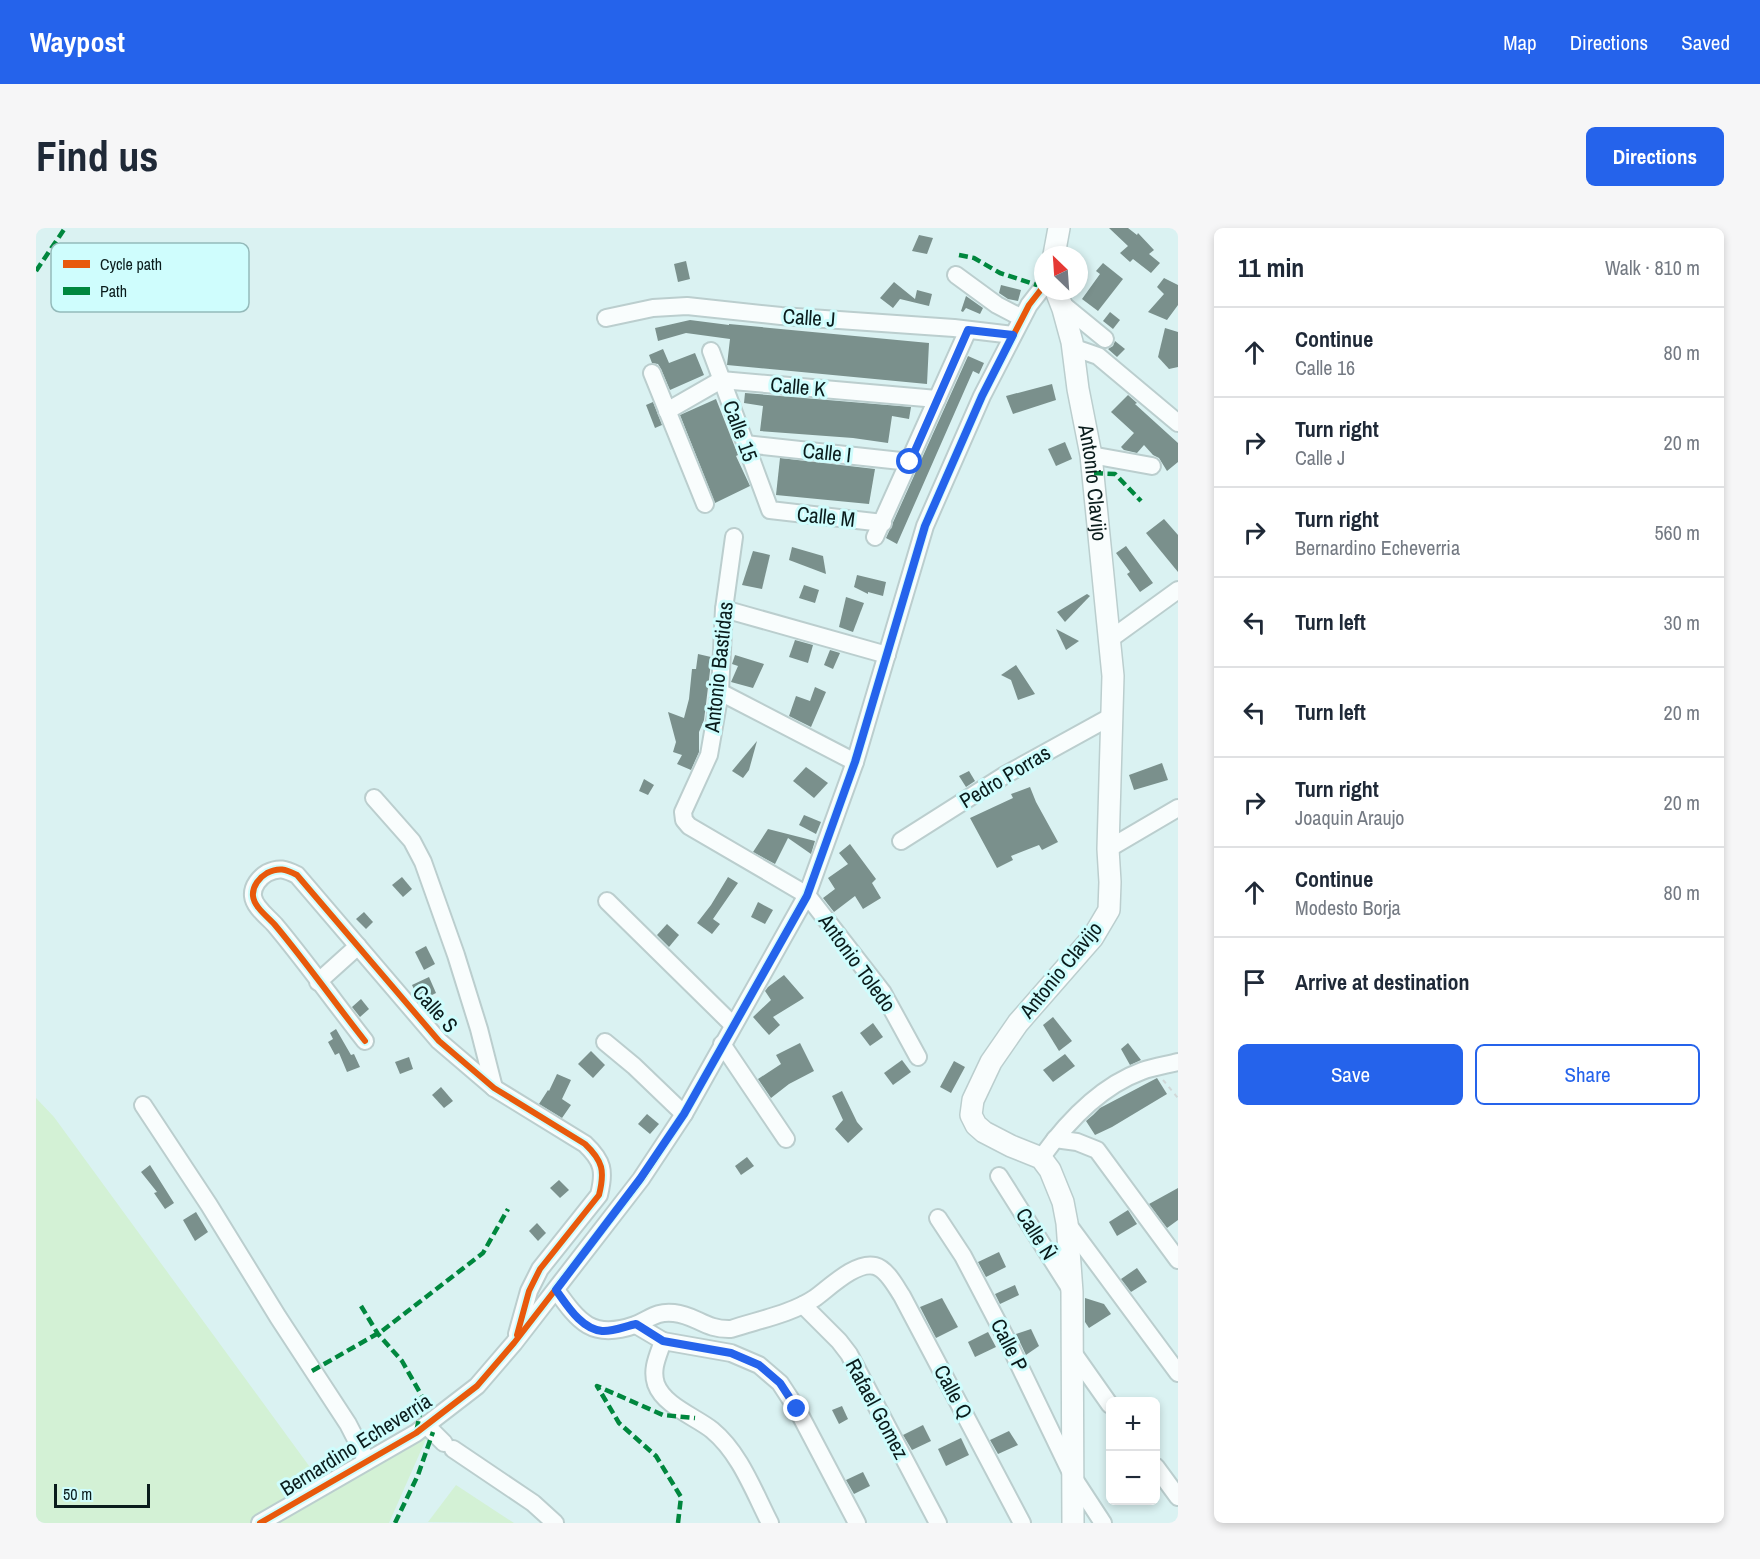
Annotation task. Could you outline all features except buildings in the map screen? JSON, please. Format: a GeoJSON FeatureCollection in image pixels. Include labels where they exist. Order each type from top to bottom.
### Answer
{"type":"FeatureCollection","features":[{"type":"Feature","properties":{"kind":"main road"},"geometry":{"type":"LineString","coordinates":[[1056,246],[1059,228]]}},
{"type":"Feature","properties":{"kind":"main road","name":"Antonio Clavijo"},"geometry":{"type":"LineString","coordinates":[[1041,1158],[984,1132],[976,1125],[971,1115],[973,1100],[991,1062],[1018,1023],[1093,937],[1109,910],[1108,849],[1113,676],[1091,455],[1072,347],[1060,300]]}},
{"type":"Feature","properties":{"kind":"main road"},"geometry":{"type":"LineString","coordinates":[[1041,1158],[1057,1183],[1067,1223],[1072,1292],[1073,1523]]}},
{"type":"Feature","properties":{"kind":"street"},"geometry":{"type":"LineString","coordinates":[[956,275],[997,305],[1022,318]]}},
{"type":"Feature","properties":{"kind":"street","name":"Bernardino Echeverria"},"geometry":{"type":"LineString","coordinates":[[260,1523],[426,1425],[477,1386],[556,1290],[640,1179],[684,1114],[807,896],[855,762],[925,526],[982,396],[1034,298]]}},
{"type":"Feature","properties":{"kind":"street"},"geometry":{"type":"LineString","coordinates":[[1062,300],[1105,339]]}},
{"type":"Feature","properties":{"kind":"street","name":"Calle J"},"geometry":{"type":"LineString","coordinates":[[606,318],[653,308],[687,306],[1013,335]]}},
{"type":"Feature","properties":{"kind":"street"},"geometry":{"type":"LineString","coordinates":[[910,462],[968,330]]}},
{"type":"Feature","properties":{"kind":"street"},"geometry":{"type":"LineString","coordinates":[[1072,347],[1098,356],[1178,423]]}},
{"type":"Feature","properties":{"kind":"street","name":"Calle 15"},"geometry":{"type":"LineString","coordinates":[[711,351],[770,510]]}},
{"type":"Feature","properties":{"kind":"street"},"geometry":{"type":"LineString","coordinates":[[652,373],[705,504]]}},
{"type":"Feature","properties":{"kind":"street"},"geometry":{"type":"LineString","coordinates":[[667,411],[721,380]]}},
{"type":"Feature","properties":{"kind":"street","name":"Calle K"},"geometry":{"type":"LineString","coordinates":[[721,380],[937,399]]}},
{"type":"Feature","properties":{"kind":"street","name":"Calle I"},"geometry":{"type":"LineString","coordinates":[[745,444],[910,462]]}},
{"type":"Feature","properties":{"kind":"street"},"geometry":{"type":"LineString","coordinates":[[1091,455],[1152,466]]}},
{"type":"Feature","properties":{"kind":"street","name":"Calle M"},"geometry":{"type":"LineString","coordinates":[[770,510],[879,530],[910,462]]}},
{"type":"Feature","properties":{"kind":"street","name":"Antonio Bastidas"},"geometry":{"type":"LineString","coordinates":[[689,826],[684,820],[683,812],[709,755],[720,693],[724,609],[734,537]]}},
{"type":"Feature","properties":{"kind":"street"},"geometry":{"type":"LineString","coordinates":[[1109,640],[1178,590]]}},
{"type":"Feature","properties":{"kind":"street"},"geometry":{"type":"LineString","coordinates":[[724,609],[887,655]]}},
{"type":"Feature","properties":{"kind":"street"},"geometry":{"type":"LineString","coordinates":[[720,693],[855,762]]}},
{"type":"Feature","properties":{"kind":"street","name":"Pedro Porras"},"geometry":{"type":"LineString","coordinates":[[901,841],[1005,776],[1112,716]]}},
{"type":"Feature","properties":{"kind":"street"},"geometry":{"type":"LineString","coordinates":[[374,798],[412,841],[423,862],[456,955],[479,1029],[494,1089]]}},
{"type":"Feature","properties":{"kind":"street"},"geometry":{"type":"LineString","coordinates":[[1108,849],[1178,808]]}},
{"type":"Feature","properties":{"kind":"street","name":"Antonio Toledo"},"geometry":{"type":"LineString","coordinates":[[689,826],[807,896],[883,993],[918,1057]]}},
{"type":"Feature","properties":{"kind":"street","name":"Calle S"},"geometry":{"type":"LineString","coordinates":[[365,1041],[276,926],[257,905],[253,896],[255,884],[264,875],[275,869],[284,869],[297,875],[439,1041],[494,1089],[585,1144],[596,1154],[602,1167],[603,1181],[599,1195],[540,1269],[529,1291],[514,1343]]}},
{"type":"Feature","properties":{"kind":"street"},"geometry":{"type":"LineString","coordinates":[[607,901],[733,1025]]}},
{"type":"Feature","properties":{"kind":"street"},"geometry":{"type":"LineString","coordinates":[[318,982],[358,946]]}},
{"type":"Feature","properties":{"kind":"street"},"geometry":{"type":"LineString","coordinates":[[605,1042],[684,1114]]}},
{"type":"Feature","properties":{"kind":"street"},"geometry":{"type":"LineString","coordinates":[[722,1044],[786,1139]]}},
{"type":"Feature","properties":{"kind":"street"},"geometry":{"type":"LineString","coordinates":[[1041,1158],[1055,1139],[1081,1112],[1116,1083],[1143,1071],[1178,1062]]}},
{"type":"Feature","properties":{"kind":"street"},"geometry":{"type":"LineString","coordinates":[[143,1105],[348,1424],[367,1461]]}},
{"type":"Feature","properties":{"kind":"street"},"geometry":{"type":"LineString","coordinates":[[1055,1139],[1077,1142],[1098,1150],[1178,1260]]}},
{"type":"Feature","properties":{"kind":"street","name":"Calle Ñ"},"geometry":{"type":"LineString","coordinates":[[999,1176],[1072,1292]]}},
{"type":"Feature","properties":{"kind":"street","name":"Calle P"},"geometry":{"type":"LineString","coordinates":[[939,1218],[963,1256],[1073,1477],[1103,1523]]}},
{"type":"Feature","properties":{"kind":"street"},"geometry":{"type":"LineString","coordinates":[[1067,1223],[1178,1373]]}},
{"type":"Feature","properties":{"kind":"street","name":"Calle Q"},"geometry":{"type":"LineString","coordinates":[[803,1305],[856,1269],[868,1265],[877,1266],[889,1276],[902,1296],[1022,1523]]}},
{"type":"Feature","properties":{"kind":"street"},"geometry":{"type":"LineString","coordinates":[[556,1290],[575,1316],[587,1325],[602,1331],[636,1324],[661,1313],[676,1313],[698,1320],[707,1326],[731,1329],[803,1305]]}},
{"type":"Feature","properties":{"kind":"street","name":"Rafael Gomez"},"geometry":{"type":"LineString","coordinates":[[803,1305],[849,1354],[938,1523]]}},
{"type":"Feature","properties":{"kind":"street"},"geometry":{"type":"LineString","coordinates":[[636,1324],[663,1341],[731,1353],[759,1365],[780,1383],[797,1409],[856,1523]]}},
{"type":"Feature","properties":{"kind":"street"},"geometry":{"type":"LineString","coordinates":[[663,1341],[653,1371],[657,1387],[669,1401],[714,1431],[732,1451],[770,1523]]}},
{"type":"Feature","properties":{"kind":"street"},"geometry":{"type":"LineString","coordinates":[[1072,1351],[1106,1399]]}},
{"type":"Feature","properties":{"kind":"street"},"geometry":{"type":"LineString","coordinates":[[426,1425],[449,1446],[533,1503],[555,1523]]}},
{"type":"Feature","properties":{"kind":"street"},"geometry":{"type":"LineString","coordinates":[[1160,1474],[1178,1497]]}},
{"type":"Feature","properties":{"kind":"path"},"geometry":{"type":"LineString","coordinates":[[1153,1068],[1178,1098]]}},
{"type":"Feature","properties":{"kind":"green space"},"geometry":{"type":"Polygon","coordinates":[[[36,1098],[54,1117],[323,1485],[434,1421],[389,1523],[36,1523],[36,1098]]]}},
{"type":"Feature","properties":{"kind":"green space"},"geometry":{"type":"Polygon","coordinates":[[[456,1485],[514,1523],[428,1522],[456,1485]]]}},
{"type":"Feature","properties":{"kind":"marked path"},"geometry":{"type":"LineString","coordinates":[[55,243],[65,228]]}},
{"type":"Feature","properties":{"kind":"marked path"},"geometry":{"type":"LineString","coordinates":[[36,271],[51,249]]}},
{"type":"Feature","properties":{"kind":"marked path"},"geometry":{"type":"LineString","coordinates":[[959,255],[974,258],[1000,273],[1034,284]]}},
{"type":"Feature","properties":{"kind":"marked path"},"geometry":{"type":"LineString","coordinates":[[1094,473],[1115,474],[1141,501]]}},
{"type":"Feature","properties":{"kind":"marked path"},"geometry":{"type":"LineString","coordinates":[[312,1371],[382,1331],[483,1253],[508,1209]]}},
{"type":"Feature","properties":{"kind":"marked path"},"geometry":{"type":"LineString","coordinates":[[361,1306],[378,1334],[402,1361],[423,1398],[416,1433]]}},
{"type":"Feature","properties":{"kind":"marked path"},"geometry":{"type":"LineString","coordinates":[[678,1523],[681,1497],[656,1456],[619,1423],[597,1386],[663,1415],[695,1418]]}},
{"type":"Feature","properties":{"kind":"marked path"},"geometry":{"type":"LineString","coordinates":[[395,1523],[418,1475],[433,1432]]}},
{"type":"Feature","properties":{"kind":"cycle path"},"geometry":{"type":"LineString","coordinates":[[260,1523],[416,1433],[477,1386],[514,1343],[641,1179],[684,1114],[807,895],[855,762],[925,526],[982,396],[1034,299]]}},
{"type":"Feature","properties":{"kind":"cycle path"},"geometry":{"type":"LineString","coordinates":[[365,1041],[287,939],[256,904],[253,896],[255,885],[267,873],[282,870],[297,875],[439,1041],[494,1088],[585,1144],[599,1161],[602,1173],[599,1195],[540,1269],[529,1291],[517,1335]]}},
{"type":"Feature","properties":{"kind":"route"},"geometry":{"type":"LineString","coordinates":[[797,1409],[780,1383],[759,1365],[731,1353],[663,1341],[636,1324],[602,1331],[587,1325],[575,1316],[556,1290],[640,1179],[684,1114],[807,896],[855,762],[925,526],[982,396],[1013,335],[968,330],[910,462]]}}]}
